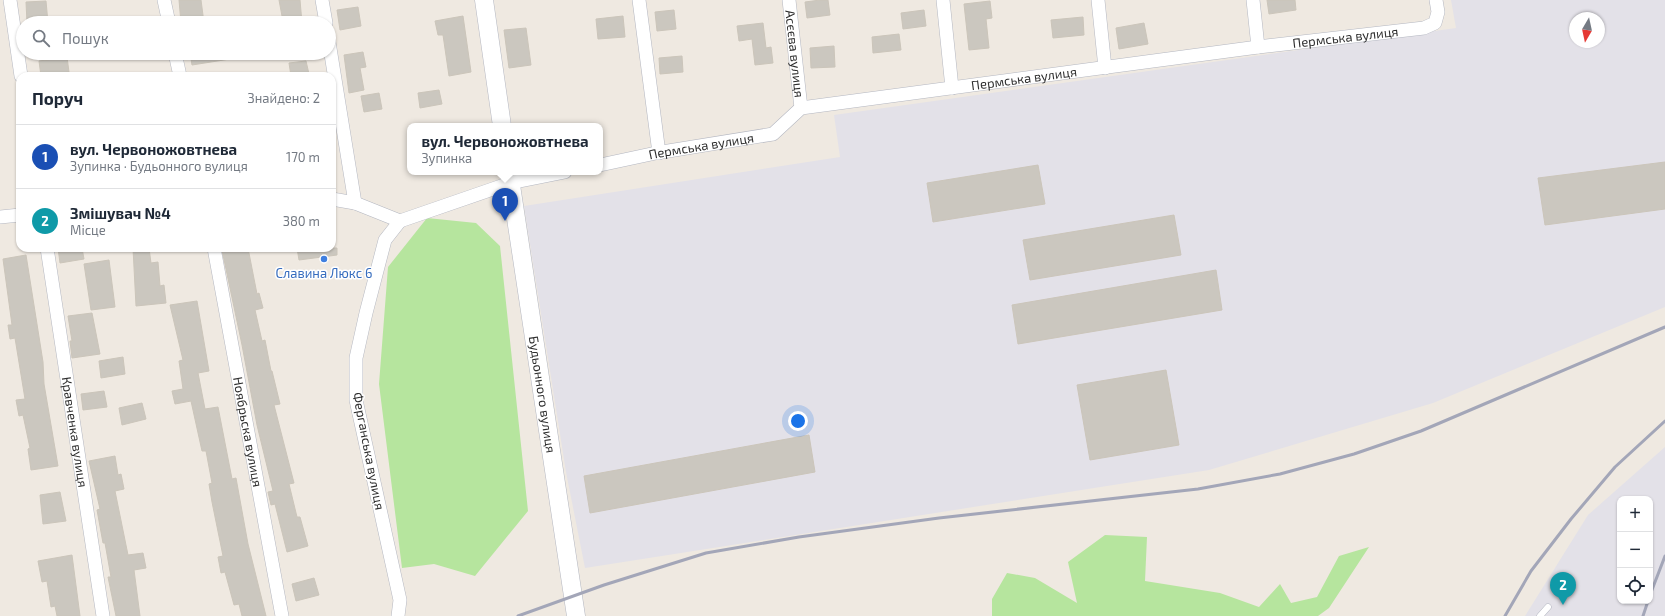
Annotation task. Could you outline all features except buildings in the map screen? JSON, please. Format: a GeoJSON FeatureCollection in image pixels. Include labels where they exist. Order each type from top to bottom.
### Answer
{"type":"FeatureCollection","features":[{"type":"Feature","properties":{"kind":"main road"},"geometry":{"type":"LineString","coordinates":[[484,0],[502,123]]}},
{"type":"Feature","properties":{"kind":"main road","name":"Будьонного вулиця"},"geometry":{"type":"LineString","coordinates":[[510,178],[576,616]]}},
{"type":"Feature","properties":{"kind":"street"},"geometry":{"type":"LineString","coordinates":[[10,0],[16,41]]}},
{"type":"Feature","properties":{"kind":"street"},"geometry":{"type":"LineString","coordinates":[[164,0],[167,16]]}},
{"type":"Feature","properties":{"kind":"street"},"geometry":{"type":"LineString","coordinates":[[322,0],[325,16]]}},
{"type":"Feature","properties":{"kind":"street"},"geometry":{"type":"LineString","coordinates":[[639,0],[659,153]]}},
{"type":"Feature","properties":{"kind":"street","name":"Асєєва вулиця"},"geometry":{"type":"LineString","coordinates":[[789,0],[800,108]]}},
{"type":"Feature","properties":{"kind":"street"},"geometry":{"type":"LineString","coordinates":[[943,0],[952,88]]}},
{"type":"Feature","properties":{"kind":"street"},"geometry":{"type":"LineString","coordinates":[[1098,0],[1105,68]]}},
{"type":"Feature","properties":{"kind":"street"},"geometry":{"type":"LineString","coordinates":[[1253,0],[1258,47]]}},
{"type":"Feature","properties":{"kind":"street","name":"Пермська вулиця"},"geometry":{"type":"LineString","coordinates":[[603,164],[659,153],[773,134],[800,108],[1258,47],[1424,28],[1435,23],[1438,12],[1436,0]]}},
{"type":"Feature","properties":{"kind":"street"},"geometry":{"type":"LineString","coordinates":[[19,60],[20,72]]}},
{"type":"Feature","properties":{"kind":"street"},"geometry":{"type":"LineString","coordinates":[[177,60],[179,72]]}},
{"type":"Feature","properties":{"kind":"street"},"geometry":{"type":"LineString","coordinates":[[332,60],[334,72]]}},
{"type":"Feature","properties":{"kind":"street"},"geometry":{"type":"LineString","coordinates":[[336,85],[355,203]]}},
{"type":"Feature","properties":{"kind":"street"},"geometry":{"type":"LineString","coordinates":[[336,200],[355,203],[400,221],[510,178],[538,175]]}},
{"type":"Feature","properties":{"kind":"street"},"geometry":{"type":"LineString","coordinates":[[0,217],[16,215]]}},
{"type":"Feature","properties":{"kind":"street","name":"Ферганська вулиця"},"geometry":{"type":"LineString","coordinates":[[398,616],[400,600],[356,400],[356,358],[385,240],[400,221]]}},
{"type":"Feature","properties":{"kind":"street","name":"Кравченка вулиця"},"geometry":{"type":"LineString","coordinates":[[48,252],[103,616]]}},
{"type":"Feature","properties":{"kind":"street","name":"Ноябрьска вулиця"},"geometry":{"type":"LineString","coordinates":[[215,252],[282,616]]}},
{"type":"Feature","properties":{"kind":"lane"},"geometry":{"type":"LineString","coordinates":[[1540,616],[1548,607]]}},
{"type":"Feature","properties":{"kind":"shaded area"},"geometry":{"type":"Polygon","coordinates":[[[1451,0],[1665,0],[1665,307],[1433,403],[1209,470],[585,568],[566,472],[524,206],[840,157],[834,115],[1456,28],[1451,0]]]}},
{"type":"Feature","properties":{"kind":"shaded area"},"geometry":{"type":"Polygon","coordinates":[[[1665,447],[1665,616],[1525,616],[1588,515],[1665,447]]]}},
{"type":"Feature","properties":{"kind":"green space"},"geometry":{"type":"Polygon","coordinates":[[[427,218],[476,223],[500,246],[528,511],[475,576],[434,564],[402,568],[379,384],[388,267],[427,218]]]}},
{"type":"Feature","properties":{"kind":"green space"},"geometry":{"type":"Polygon","coordinates":[[[1105,535],[1147,537],[1145,581],[1220,593],[1259,607],[1280,584],[1291,603],[1317,597],[1339,556],[1369,547],[1329,608],[1318,616],[992,616],[992,599],[1007,573],[1035,578],[1077,603],[1068,562],[1105,535]]]}},
{"type":"Feature","properties":{"kind":"railway"},"geometry":{"type":"LineString","coordinates":[[518,616],[604,585],[706,553],[799,537],[939,518],[1198,489],[1280,474],[1354,454],[1421,431],[1665,327]]}},
{"type":"Feature","properties":{"kind":"railway"},"geometry":{"type":"LineString","coordinates":[[1505,616],[1531,571],[1571,519],[1615,467],[1665,421]]}},
{"type":"Feature","properties":{"kind":"railway"},"geometry":{"type":"LineString","coordinates":[[1653,587],[1665,556]]}},
{"type":"Feature","properties":{"kind":"railway"},"geometry":{"type":"LineString","coordinates":[[1643,616],[1647,604]]}},
{"type":"Feature","properties":{"kind":"place","name":"вул. Червоножовтнева"},"geometry":{"type":"Point","coordinates":[505,221]}},
{"type":"Feature","properties":{"kind":"place","name":"Славина Люкс 6"},"geometry":{"type":"Point","coordinates":[324,259]}},
{"type":"Feature","properties":{"kind":"place","name":"Змішувач №4"},"geometry":{"type":"Point","coordinates":[1563,605]}}]}
